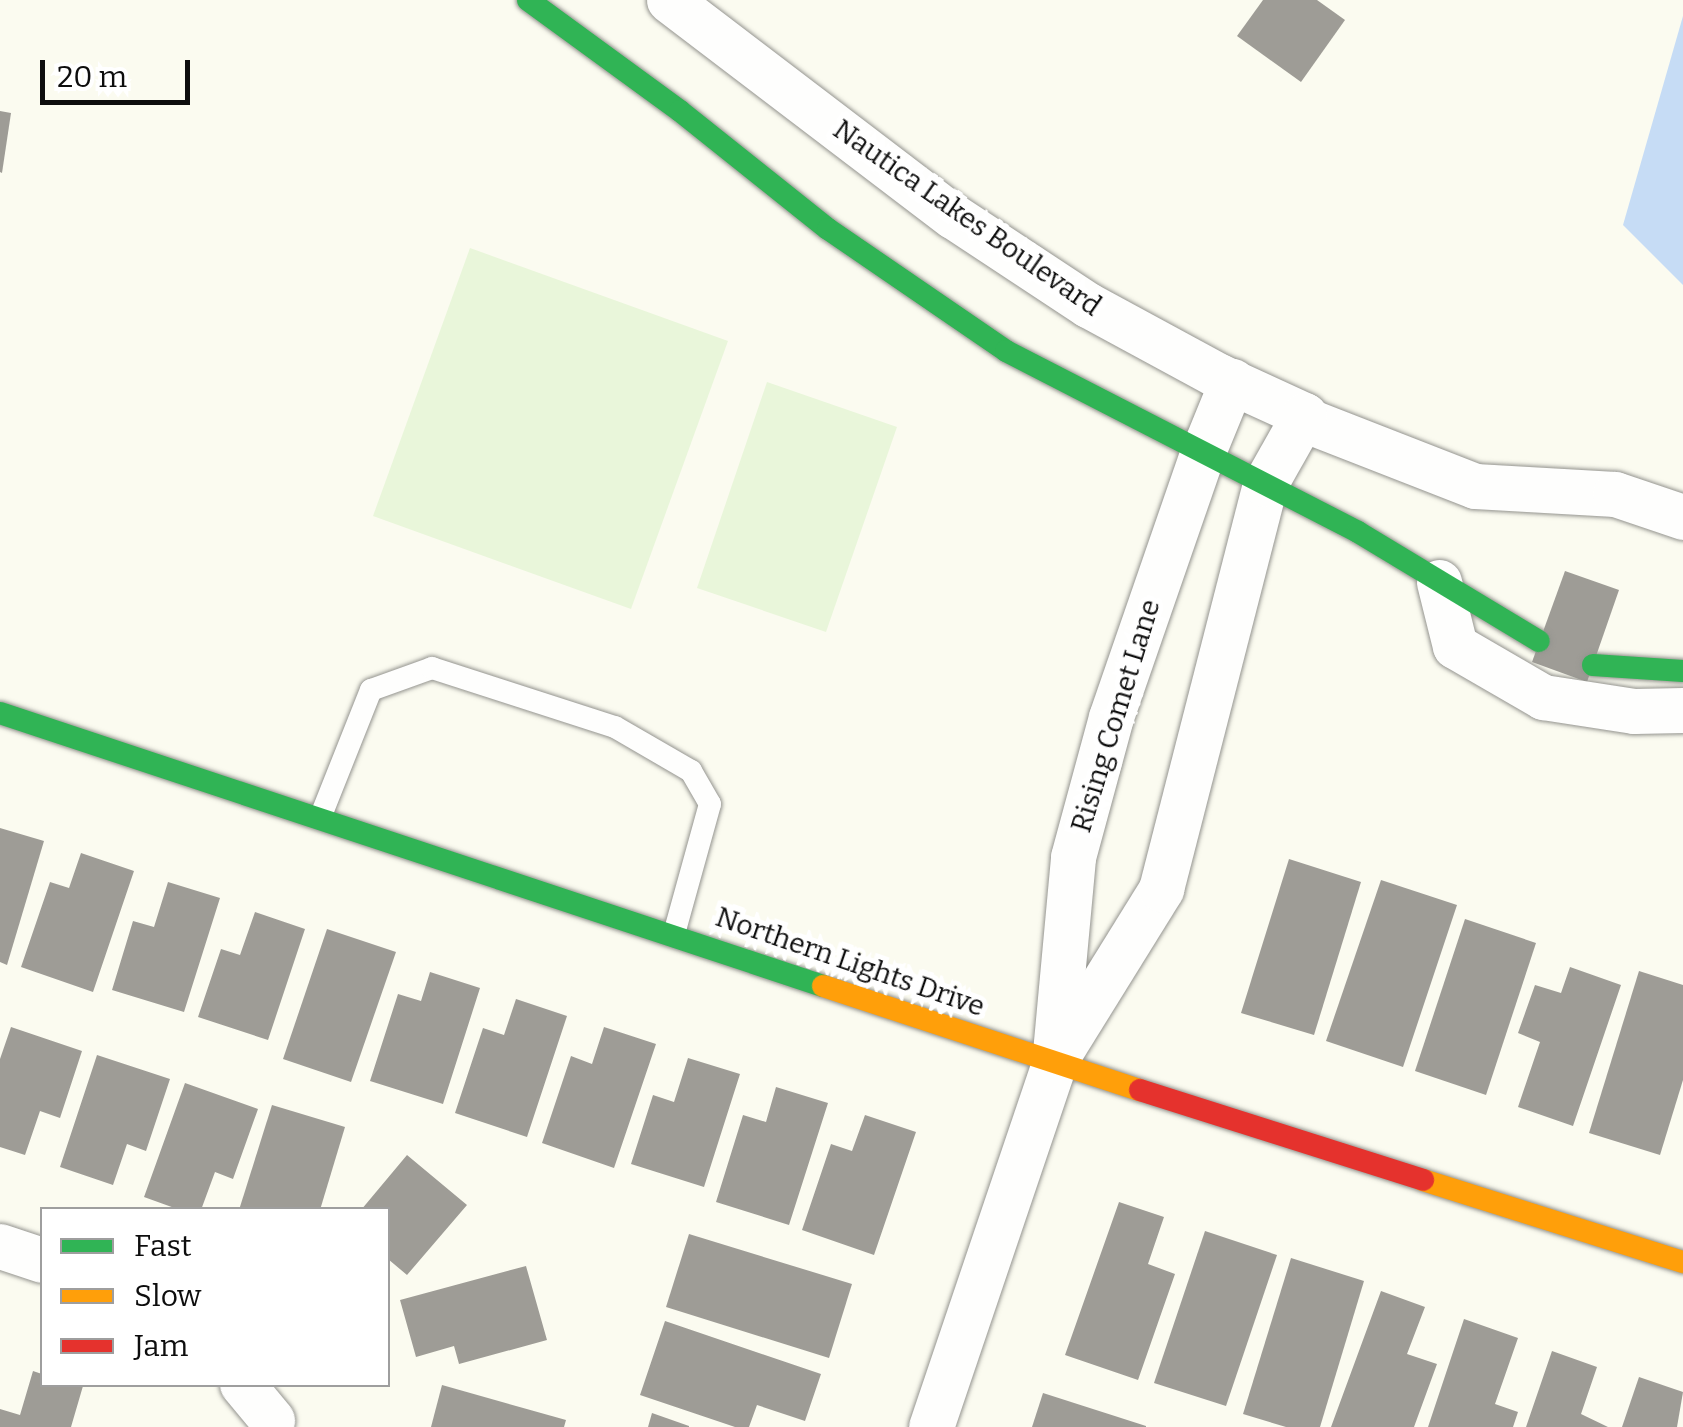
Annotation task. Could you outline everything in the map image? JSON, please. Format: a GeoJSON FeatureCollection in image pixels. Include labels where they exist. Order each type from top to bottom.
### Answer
{"type":"FeatureCollection","features":[{"type":"Feature","properties":{"kind":"street"},"geometry":{"type":"LineString","coordinates":[[528,0],[680,111],[828,229],[1006,351],[1265,484],[1539,641]]}},
{"type":"Feature","properties":{"kind":"street","name":"Nautica Lakes Boulevard"},"geometry":{"type":"LineString","coordinates":[[669,0],[953,216],[1088,305],[1232,382],[1328,429],[1475,486],[1616,494],[1683,517]]}},
{"type":"Feature","properties":{"kind":"street","name":"Rising Comet Lane"},"geometry":{"type":"LineString","coordinates":[[1054,1063],[1072,857],[1111,717],[1202,452],[1232,382]]}},
{"type":"Feature","properties":{"kind":"street","name":"Rising Comet Lane"},"geometry":{"type":"LineString","coordinates":[[931,1427],[1054,1063],[1161,889],[1265,484],[1304,414]]}},
{"type":"Feature","properties":{"kind":"street"},"geometry":{"type":"LineString","coordinates":[[1439,582],[1455,646],[1543,697],[1634,711],[1683,710]]}},
{"type":"Feature","properties":{"kind":"street"},"geometry":{"type":"LineString","coordinates":[[1593,665],[1683,671]]}},
{"type":"Feature","properties":{"kind":"street","name":"Northern Lights Drive"},"geometry":{"type":"LineString","coordinates":[[0,713],[1054,1063],[1683,1262]]}},
{"type":"Feature","properties":{"kind":"street"},"geometry":{"type":"LineString","coordinates":[[0,1246],[40,1259]]}},
{"type":"Feature","properties":{"kind":"street"},"geometry":{"type":"LineString","coordinates":[[244,1387],[272,1420]]}},
{"type":"Feature","properties":{"kind":"lane"},"geometry":{"type":"LineString","coordinates":[[320,818],[371,690],[432,668],[615,727],[692,771],[710,804],[674,934]]}},
{"type":"Feature","properties":{"kind":"green space"},"geometry":{"type":"Polygon","coordinates":[[[470,248],[728,341],[631,609],[373,516],[470,248]]]}},
{"type":"Feature","properties":{"kind":"green space"},"geometry":{"type":"Polygon","coordinates":[[[767,382],[897,427],[826,632],[697,588],[767,382]]]}},
{"type":"Feature","properties":{"kind":"water"},"geometry":{"type":"Polygon","coordinates":[[[1683,16],[1683,285],[1623,225],[1683,16]]]}},
{"type":"Feature","properties":{"kind":"building"},"geometry":{"type":"Polygon","coordinates":[[[1263,0],[1317,0],[1345,20],[1301,82],[1237,36],[1263,0]]]}},
{"type":"Feature","properties":{"kind":"building"},"geometry":{"type":"Polygon","coordinates":[[[0,111],[11,113],[2,173],[0,172],[0,111]]]}},
{"type":"Feature","properties":{"kind":"building"},"geometry":{"type":"Polygon","coordinates":[[[1565,571],[1619,590],[1587,682],[1532,662],[1565,571]]]}},
{"type":"Feature","properties":{"kind":"building"},"geometry":{"type":"Polygon","coordinates":[[[0,828],[44,841],[7,965],[0,962],[0,828]]]}},
{"type":"Feature","properties":{"kind":"building"},"geometry":{"type":"Polygon","coordinates":[[[81,853],[134,871],[93,992],[21,967],[50,882],[69,888],[81,853]]]}},
{"type":"Feature","properties":{"kind":"building"},"geometry":{"type":"Polygon","coordinates":[[[1289,859],[1361,882],[1314,1035],[1241,1013],[1289,859]]]}},
{"type":"Feature","properties":{"kind":"building"},"geometry":{"type":"Polygon","coordinates":[[[1381,880],[1457,905],[1403,1067],[1326,1041],[1381,880]]]}},
{"type":"Feature","properties":{"kind":"building"},"geometry":{"type":"Polygon","coordinates":[[[168,882],[220,898],[184,1012],[112,990],[133,921],[154,927],[168,882]]]}},
{"type":"Feature","properties":{"kind":"building"},"geometry":{"type":"Polygon","coordinates":[[[255,912],[305,929],[268,1040],[198,1017],[221,949],[240,955],[255,912]]]}},
{"type":"Feature","properties":{"kind":"building"},"geometry":{"type":"Polygon","coordinates":[[[1465,919],[1536,943],[1486,1095],[1415,1071],[1465,919]]]}},
{"type":"Feature","properties":{"kind":"building"},"geometry":{"type":"Polygon","coordinates":[[[327,929],[396,952],[351,1082],[283,1059],[327,929]]]}},
{"type":"Feature","properties":{"kind":"building"},"geometry":{"type":"Polygon","coordinates":[[[1570,967],[1621,985],[1573,1126],[1518,1107],[1540,1042],[1518,1033],[1535,985],[1561,993],[1570,967]]]}},
{"type":"Feature","properties":{"kind":"building"},"geometry":{"type":"Polygon","coordinates":[[[1639,971],[1683,985],[1683,1080],[1660,1155],[1589,1133],[1639,971]]]}},
{"type":"Feature","properties":{"kind":"building"},"geometry":{"type":"Polygon","coordinates":[[[430,972],[480,988],[443,1104],[370,1081],[398,994],[421,1001],[430,972]]]}},
{"type":"Feature","properties":{"kind":"building"},"geometry":{"type":"Polygon","coordinates":[[[516,999],[567,1016],[527,1137],[455,1113],[483,1028],[504,1035],[516,999]]]}},
{"type":"Feature","properties":{"kind":"building"},"geometry":{"type":"Polygon","coordinates":[[[11,1027],[82,1051],[60,1118],[40,1111],[25,1155],[0,1147],[0,1059],[11,1027]]]}},
{"type":"Feature","properties":{"kind":"building"},"geometry":{"type":"Polygon","coordinates":[[[604,1027],[656,1044],[614,1168],[542,1143],[571,1056],[592,1064],[604,1027]]]}},
{"type":"Feature","properties":{"kind":"building"},"geometry":{"type":"Polygon","coordinates":[[[97,1055],[170,1079],[146,1151],[127,1144],[113,1185],[60,1167],[97,1055]]]}},
{"type":"Feature","properties":{"kind":"building"},"geometry":{"type":"Polygon","coordinates":[[[688,1058],[740,1074],[704,1187],[631,1164],[653,1095],[674,1102],[688,1058]]]}},
{"type":"Feature","properties":{"kind":"building"},"geometry":{"type":"Polygon","coordinates":[[[185,1083],[258,1109],[233,1179],[215,1172],[202,1207],[172,1207],[144,1197],[185,1083]]]}},
{"type":"Feature","properties":{"kind":"building"},"geometry":{"type":"Polygon","coordinates":[[[776,1087],[828,1103],[789,1225],[716,1202],[743,1115],[766,1122],[776,1087]]]}},
{"type":"Feature","properties":{"kind":"building"},"geometry":{"type":"Polygon","coordinates":[[[272,1105],[345,1127],[321,1207],[240,1207],[272,1105]]]}},
{"type":"Feature","properties":{"kind":"building"},"geometry":{"type":"Polygon","coordinates":[[[865,1115],[916,1132],[874,1255],[802,1230],[831,1144],[852,1151],[865,1115]]]}},
{"type":"Feature","properties":{"kind":"building"},"geometry":{"type":"Polygon","coordinates":[[[407,1155],[467,1205],[407,1275],[390,1261],[390,1207],[364,1207],[407,1155]]]}},
{"type":"Feature","properties":{"kind":"building"},"geometry":{"type":"Polygon","coordinates":[[[1119,1202],[1164,1217],[1148,1264],[1175,1274],[1138,1380],[1065,1355],[1119,1202]]]}},
{"type":"Feature","properties":{"kind":"building"},"geometry":{"type":"Polygon","coordinates":[[[1205,1231],[1277,1255],[1226,1406],[1154,1383],[1205,1231]]]}},
{"type":"Feature","properties":{"kind":"building"},"geometry":{"type":"Polygon","coordinates":[[[689,1234],[852,1284],[829,1358],[666,1307],[689,1234]]]}},
{"type":"Feature","properties":{"kind":"building"},"geometry":{"type":"Polygon","coordinates":[[[1291,1258],[1364,1281],[1320,1427],[1286,1427],[1243,1414],[1291,1258]]]}},
{"type":"Feature","properties":{"kind":"building"},"geometry":{"type":"Polygon","coordinates":[[[526,1266],[547,1340],[459,1364],[454,1346],[416,1357],[400,1300],[526,1266]]]}},
{"type":"Feature","properties":{"kind":"building"},"geometry":{"type":"Polygon","coordinates":[[[1381,1291],[1425,1307],[1407,1354],[1437,1364],[1414,1427],[1331,1427],[1381,1291]]]}},
{"type":"Feature","properties":{"kind":"building"},"geometry":{"type":"Polygon","coordinates":[[[1464,1319],[1518,1338],[1495,1404],[1518,1412],[1513,1427],[1428,1427],[1464,1319]]]}},
{"type":"Feature","properties":{"kind":"building"},"geometry":{"type":"Polygon","coordinates":[[[665,1321],[821,1374],[805,1421],[757,1405],[749,1427],[735,1427],[640,1395],[665,1321]]]}},
{"type":"Feature","properties":{"kind":"building"},"geometry":{"type":"Polygon","coordinates":[[[1552,1351],[1597,1367],[1581,1414],[1608,1427],[1526,1427],[1552,1351]]]}},
{"type":"Feature","properties":{"kind":"building"},"geometry":{"type":"Polygon","coordinates":[[[33,1371],[40,1373],[40,1387],[83,1387],[71,1427],[0,1427],[0,1409],[20,1415],[33,1371]]]}},
{"type":"Feature","properties":{"kind":"building"},"geometry":{"type":"Polygon","coordinates":[[[1639,1377],[1683,1392],[1677,1427],[1622,1427],[1639,1377]]]}},
{"type":"Feature","properties":{"kind":"building"},"geometry":{"type":"Polygon","coordinates":[[[442,1385],[566,1420],[564,1427],[431,1427],[442,1385]]]}},
{"type":"Feature","properties":{"kind":"building"},"geometry":{"type":"Polygon","coordinates":[[[1043,1393],[1146,1426],[1146,1427],[1032,1427],[1043,1393]]]}},
{"type":"Feature","properties":{"kind":"building"},"geometry":{"type":"Polygon","coordinates":[[[652,1413],[689,1426],[689,1427],[648,1427],[652,1413]]]}},
{"type":"Feature","properties":{"kind":"traffic: fast"},"geometry":{"type":"LineString","coordinates":[[528,0],[680,111],[828,229],[1006,351],[1358,532],[1539,641]]}},
{"type":"Feature","properties":{"kind":"traffic: fast"},"geometry":{"type":"LineString","coordinates":[[1593,665],[1683,671]]}},
{"type":"Feature","properties":{"kind":"traffic: fast"},"geometry":{"type":"LineString","coordinates":[[0,713],[823,986]]}},
{"type":"Feature","properties":{"kind":"traffic: slow"},"geometry":{"type":"LineString","coordinates":[[823,986],[1140,1090]]}},
{"type":"Feature","properties":{"kind":"traffic: slow"},"geometry":{"type":"LineString","coordinates":[[1423,1180],[1683,1262]]}},
{"type":"Feature","properties":{"kind":"traffic: jam"},"geometry":{"type":"LineString","coordinates":[[1140,1090],[1423,1180]]}}]}
